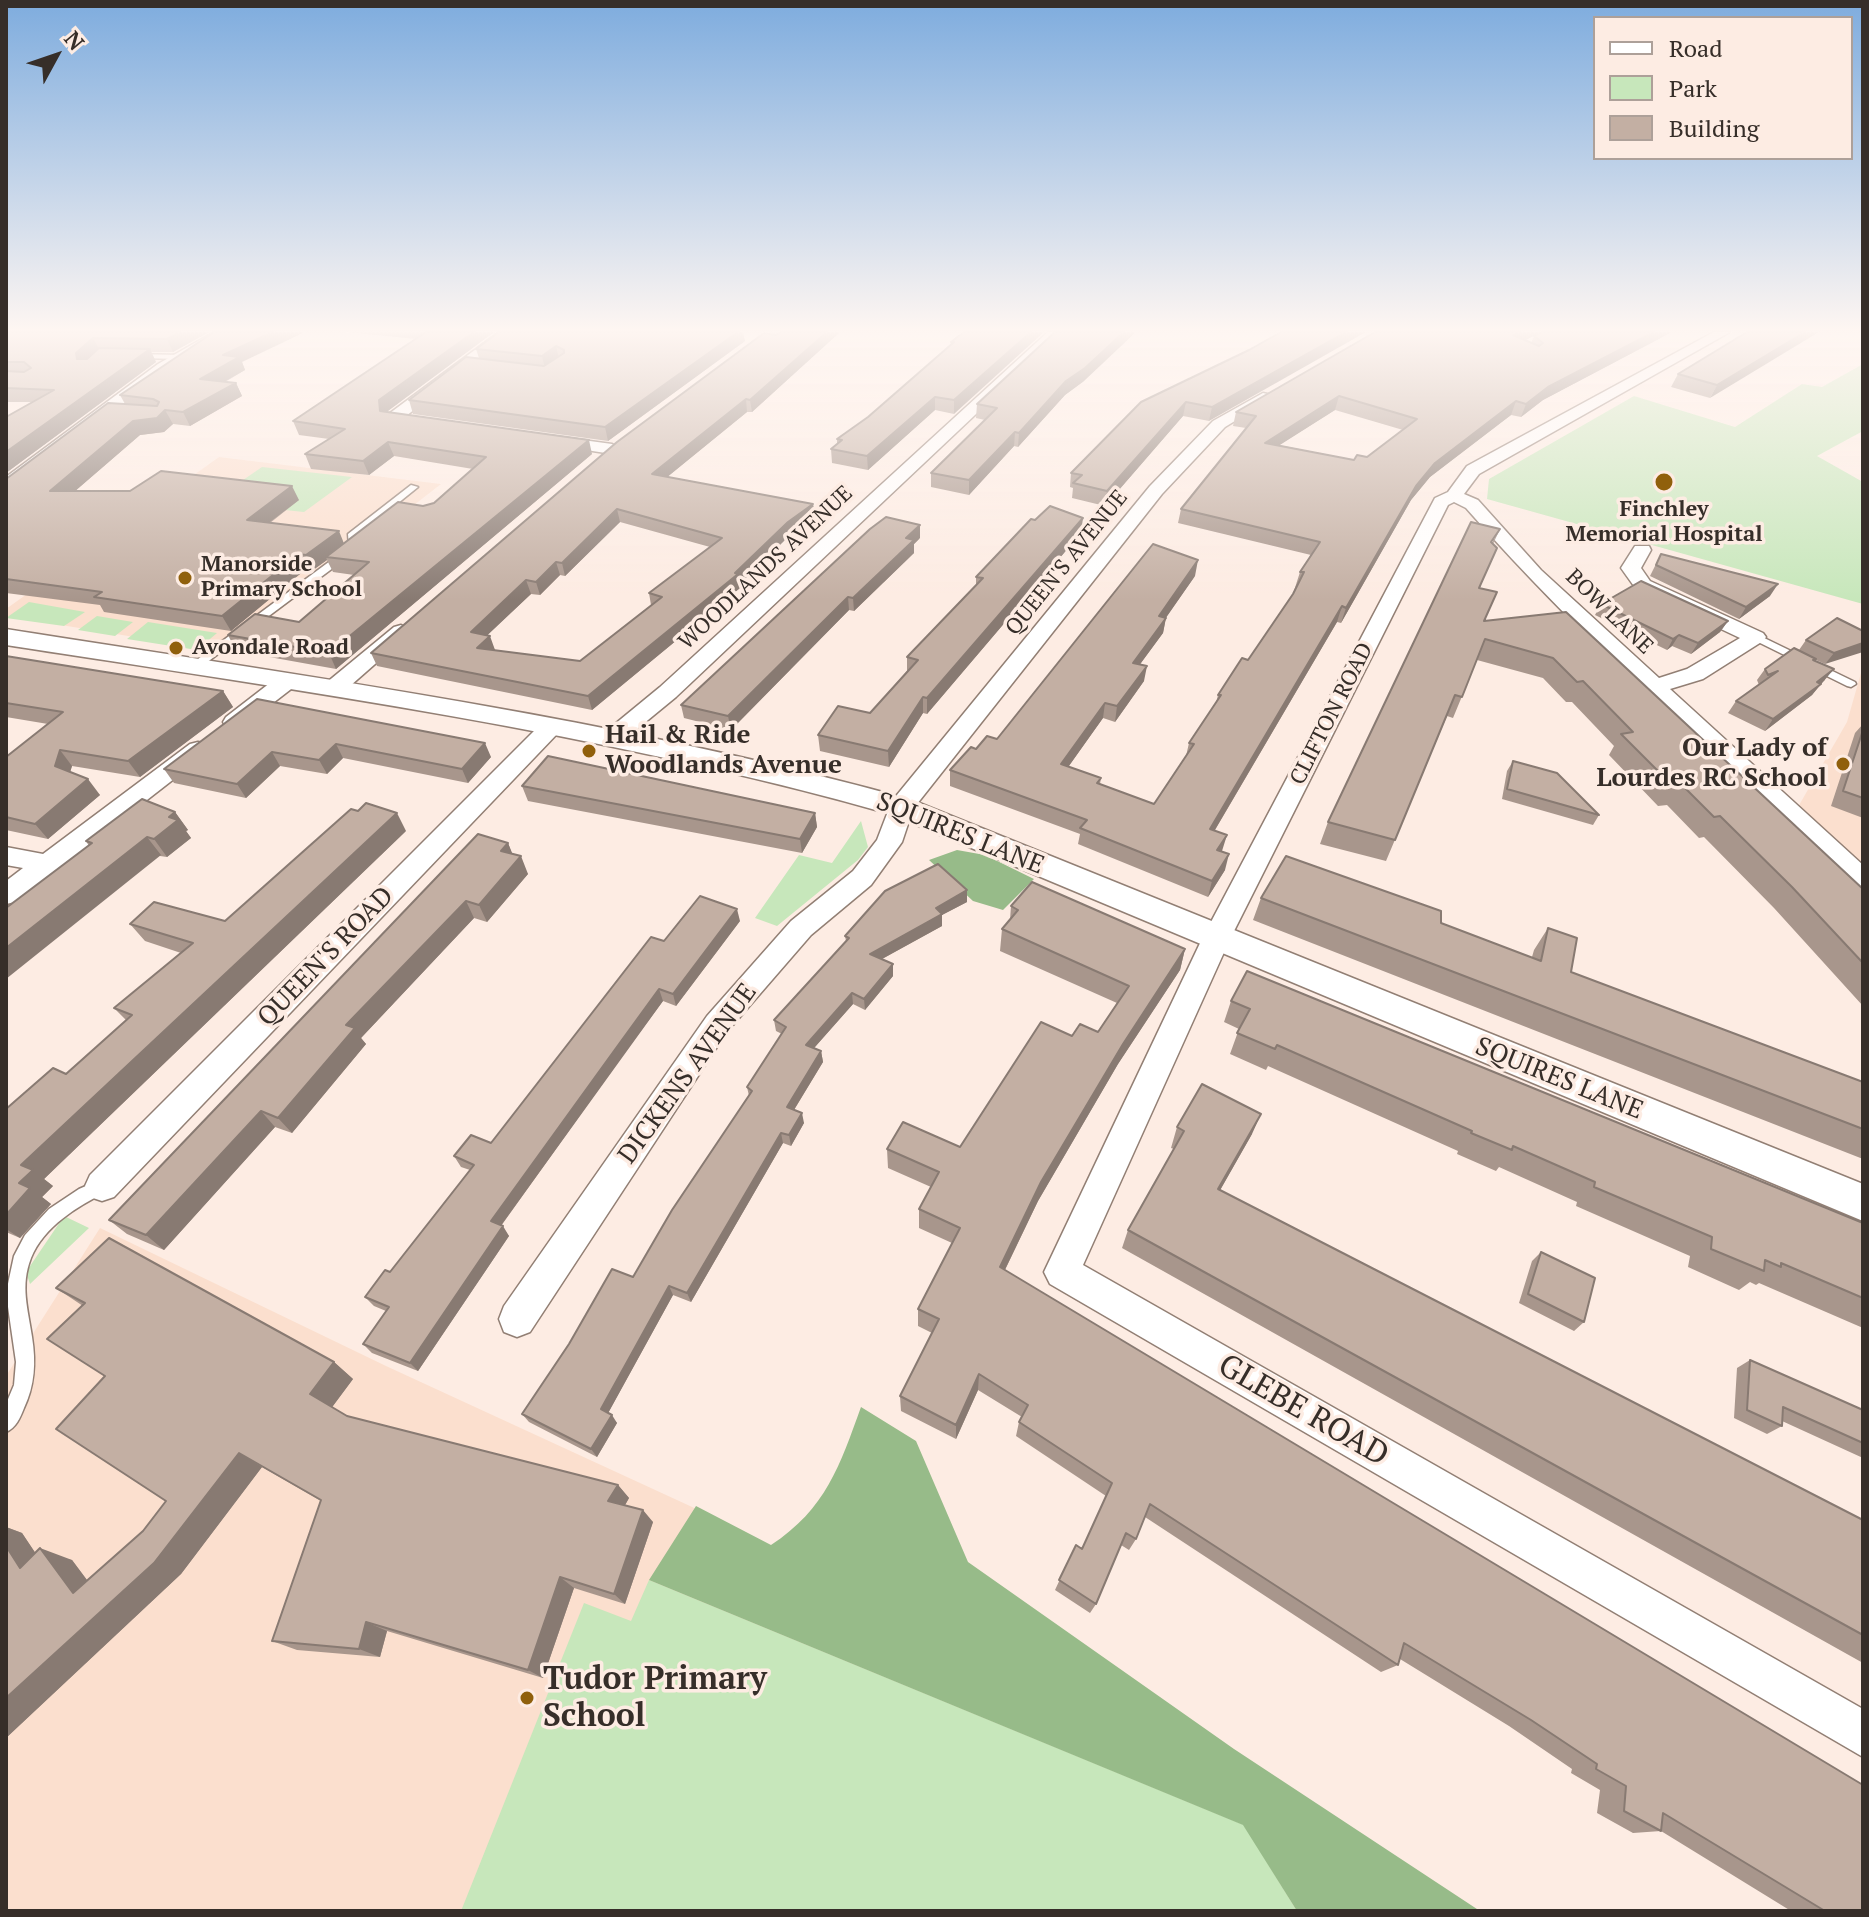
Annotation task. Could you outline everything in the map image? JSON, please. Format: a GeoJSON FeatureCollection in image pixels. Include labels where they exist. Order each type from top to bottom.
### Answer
{"type":"FeatureCollection","features":[{"type":"Feature","properties":{"kind":"street"},"geometry":{"type":"LineString","coordinates":[[6,487],[100,421]]}},
{"type":"Feature","properties":{"kind":"street"},"geometry":{"type":"LineString","coordinates":[[411,421],[439,425]]}},
{"type":"Feature","properties":{"kind":"street","name":"WOODLANDS AVENUE"},"geometry":{"type":"LineString","coordinates":[[612,738],[668,692],[960,421]]}},
{"type":"Feature","properties":{"kind":"street","name":"QUEEN'S AVENUE"},"geometry":{"type":"LineString","coordinates":[[901,807],[1156,490],[1223,421]]}},
{"type":"Feature","properties":{"kind":"street"},"geometry":{"type":"LineString","coordinates":[[1454,496],[1473,470],[1561,421]]}},
{"type":"Feature","properties":{"kind":"street"},"geometry":{"type":"LineString","coordinates":[[533,439],[618,445],[588,470]]}},
{"type":"Feature","properties":{"kind":"street","name":"BOW LANE"},"geometry":{"type":"LineString","coordinates":[[1454,496],[1472,504],[1534,574],[1863,880]]}},
{"type":"Feature","properties":{"kind":"street","name":"CLIFTON ROAD"},"geometry":{"type":"LineString","coordinates":[[1216,939],[1441,502],[1454,496]]}},
{"type":"Feature","properties":{"kind":"street"},"geometry":{"type":"LineString","coordinates":[[1642,550],[1631,568],[1643,585],[1756,637]]}},
{"type":"Feature","properties":{"kind":"street"},"geometry":{"type":"LineString","coordinates":[[334,688],[420,614]]}},
{"type":"Feature","properties":{"kind":"street","name":"SQUIRES LANE"},"geometry":{"type":"LineString","coordinates":[[6,637],[334,688],[612,738],[812,781],[901,807],[1863,1203]]}},
{"type":"Feature","properties":{"kind":"street"},"geometry":{"type":"LineString","coordinates":[[1653,687],[1695,674],[1756,637]]}},
{"type":"Feature","properties":{"kind":"street"},"geometry":{"type":"LineString","coordinates":[[6,895],[287,681]]}},
{"type":"Feature","properties":{"kind":"street","name":"QUEEN'S ROAD"},"geometry":{"type":"LineString","coordinates":[[102,1186],[550,728]]}},
{"type":"Feature","properties":{"kind":"street","name":"DICKENS AVENUE"},"geometry":{"type":"LineString","coordinates":[[517,1319],[717,1024],[801,928],[862,878],[889,842],[901,807]]}},
{"type":"Feature","properties":{"kind":"street"},"geometry":{"type":"LineString","coordinates":[[6,856],[48,864]]}},
{"type":"Feature","properties":{"kind":"street","name":"GLEBE ROAD"},"geometry":{"type":"LineString","coordinates":[[1216,939],[1062,1272],[1863,1734]]}},
{"type":"Feature","properties":{"kind":"lane"},"geometry":{"type":"LineString","coordinates":[[194,667],[354,548],[351,536],[414,487]]}},
{"type":"Feature","properties":{"kind":"lane"},"geometry":{"type":"LineString","coordinates":[[1756,637],[1851,684]]}},
{"type":"Feature","properties":{"kind":"lane"},"geometry":{"type":"LineString","coordinates":[[6,1422],[16,1406],[29,1362],[15,1294],[23,1247],[69,1201],[102,1186]]}},
{"type":"Feature","properties":{"kind":"shaded area","name":"Manorside Primary School"},"geometry":{"type":"Polygon","coordinates":[[[219,457],[441,484],[226,652],[6,616],[6,609],[219,457]]]}},
{"type":"Feature","properties":{"kind":"shaded area","name":"Our Lady of Lourdes RC School"},"geometry":{"type":"Polygon","coordinates":[[[1863,666],[1863,866],[1798,807],[1847,722],[1863,666]]]}},
{"type":"Feature","properties":{"kind":"shaded area","name":"Tudor Primary School"},"geometry":{"type":"Polygon","coordinates":[[[100,1228],[386,1366],[703,1512],[1388,1911],[6,1911],[6,1376],[100,1228]]]}},
{"type":"Feature","properties":{"kind":"green space","name":"Finchley Memorial Hospital"},"geometry":{"type":"Polygon","coordinates":[[[1590,421],[1717,421],[1735,427],[1744,421],[1863,421],[1863,431],[1817,456],[1863,482],[1863,604],[1487,499],[1489,479],[1590,421]]]}},
{"type":"Feature","properties":{"kind":"green space"},"geometry":{"type":"Polygon","coordinates":[[[262,467],[352,477],[304,512],[275,509],[230,489],[262,467]]]}},
{"type":"Feature","properties":{"kind":"green space"},"geometry":{"type":"Polygon","coordinates":[[[29,602],[85,612],[64,626],[6,618],[29,602]]]}},
{"type":"Feature","properties":{"kind":"green space"},"geometry":{"type":"Polygon","coordinates":[[[97,616],[133,622],[115,636],[78,630],[97,616]]]}},
{"type":"Feature","properties":{"kind":"green space"},"geometry":{"type":"Polygon","coordinates":[[[148,622],[217,633],[197,650],[127,639],[148,622]]]}},
{"type":"Feature","properties":{"kind":"green space"},"geometry":{"type":"Polygon","coordinates":[[[861,821],[868,847],[858,860],[777,926],[755,918],[799,855],[832,863],[861,821]]]}},
{"type":"Feature","properties":{"kind":"green space"},"geometry":{"type":"Polygon","coordinates":[[[957,850],[985,855],[1034,879],[1003,910],[973,901],[929,860],[957,850]]]}},
{"type":"Feature","properties":{"kind":"green space"},"geometry":{"type":"Polygon","coordinates":[[[64,1216],[89,1228],[30,1284],[26,1272],[64,1216]]]}},
{"type":"Feature","properties":{"kind":"green space"},"geometry":{"type":"Polygon","coordinates":[[[861,1407],[916,1441],[968,1562],[1234,1749],[1480,1911],[1297,1911],[1243,1825],[649,1580],[696,1506],[771,1545],[790,1531],[829,1484],[861,1407]]]}},
{"type":"Feature","properties":{"kind":"green space"},"geometry":{"type":"Polygon","coordinates":[[[649,1580],[1244,1825],[1297,1911],[461,1911],[584,1603],[631,1621],[649,1580]]]}},
{"type":"Feature","properties":{"kind":"building"},"geometry":{"type":"Polygon","coordinates":[[[6,421],[49,421],[6,452],[6,421]]]}},
{"type":"Feature","properties":{"kind":"building"},"geometry":{"type":"Polygon","coordinates":[[[83,421],[132,421],[50,491],[130,491],[161,471],[292,486],[247,520],[339,531],[306,555],[299,554],[222,616],[94,597],[102,592],[6,579],[6,479],[83,421]]]}},
{"type":"Feature","properties":{"kind":"building"},"geometry":{"type":"Polygon","coordinates":[[[296,421],[455,421],[589,440],[329,653],[228,635],[255,614],[299,622],[369,562],[326,557],[398,502],[423,506],[434,503],[486,457],[388,442],[363,461],[305,454],[345,429],[296,421]]]}},
{"type":"Feature","properties":{"kind":"building"},"geometry":{"type":"Polygon","coordinates":[[[565,421],[613,421],[605,427],[565,421]]]}},
{"type":"Feature","properties":{"kind":"building"},"geometry":{"type":"Polygon","coordinates":[[[645,421],[718,421],[652,474],[813,504],[788,522],[735,573],[738,574],[588,696],[371,653],[645,421]],[[617,509],[562,563],[556,562],[536,582],[526,580],[471,632],[490,636],[477,648],[580,661],[662,597],[649,593],[722,538],[617,509]]]}},
{"type":"Feature","properties":{"kind":"building"},"geometry":{"type":"Polygon","coordinates":[[[862,421],[907,421],[867,456],[831,449],[842,440],[837,439],[862,421]]]}},
{"type":"Feature","properties":{"kind":"building"},"geometry":{"type":"Polygon","coordinates":[[[983,421],[1029,421],[1019,433],[1015,432],[969,480],[931,473],[983,421]]]}},
{"type":"Feature","properties":{"kind":"building"},"geometry":{"type":"Polygon","coordinates":[[[1122,421],[1169,421],[1107,491],[1073,483],[1082,475],[1071,473],[1122,421]]]}},
{"type":"Feature","properties":{"kind":"building"},"geometry":{"type":"Polygon","coordinates":[[[1252,421],[1299,421],[1265,443],[1354,460],[1357,455],[1367,457],[1414,421],[1489,421],[1435,463],[1416,486],[1346,608],[1342,606],[1210,829],[1227,835],[1217,850],[1229,854],[1212,881],[1080,828],[1087,820],[950,770],[971,747],[976,749],[987,736],[997,739],[1153,544],[1198,560],[1159,616],[1166,618],[1133,663],[1147,666],[1117,706],[1105,703],[1061,764],[1101,778],[1097,783],[1154,804],[1194,744],[1189,743],[1242,658],[1248,660],[1293,594],[1304,572],[1300,572],[1320,542],[1181,509],[1252,421]]]}},
{"type":"Feature","properties":{"kind":"building"},"geometry":{"type":"Polygon","coordinates":[[[1050,506],[1083,518],[927,698],[923,697],[888,751],[818,735],[838,706],[870,713],[918,660],[907,657],[983,578],[976,577],[1031,519],[1035,520],[1050,506]]]}},
{"type":"Feature","properties":{"kind":"building"},"geometry":{"type":"Polygon","coordinates":[[[886,517],[920,525],[906,538],[914,540],[853,598],[848,597],[728,716],[681,705],[870,529],[886,517]]]}},
{"type":"Feature","properties":{"kind":"building"},"geometry":{"type":"Polygon","coordinates":[[[1471,522],[1500,529],[1491,542],[1497,548],[1479,588],[1497,592],[1484,621],[1566,612],[1863,889],[1863,963],[1720,816],[1714,817],[1681,784],[1672,785],[1621,734],[1633,732],[1583,681],[1577,682],[1553,658],[1485,639],[1462,697],[1455,695],[1395,840],[1328,822],[1471,522]]]}},
{"type":"Feature","properties":{"kind":"building"},"geometry":{"type":"Polygon","coordinates":[[[1661,554],[1778,584],[1746,607],[1656,565],[1661,554]]]}},
{"type":"Feature","properties":{"kind":"building"},"geometry":{"type":"Polygon","coordinates":[[[1641,581],[1728,621],[1698,643],[1679,635],[1673,639],[1601,604],[1641,581]]]}},
{"type":"Feature","properties":{"kind":"building"},"geometry":{"type":"Polygon","coordinates":[[[1837,618],[1863,631],[1863,643],[1834,653],[1806,640],[1837,618]]]}},
{"type":"Feature","properties":{"kind":"building"},"geometry":{"type":"Polygon","coordinates":[[[1794,648],[1834,669],[1817,682],[1821,684],[1773,719],[1736,701],[1778,671],[1768,675],[1765,669],[1794,648]]]}},
{"type":"Feature","properties":{"kind":"building"},"geometry":{"type":"Polygon","coordinates":[[[6,656],[223,691],[128,761],[60,750],[55,766],[88,779],[35,824],[6,817],[6,757],[63,712],[6,703],[6,656]]]}},
{"type":"Feature","properties":{"kind":"building"},"geometry":{"type":"Polygon","coordinates":[[[257,699],[485,743],[462,769],[336,744],[319,760],[272,752],[237,784],[164,769],[257,699]]]}},
{"type":"Feature","properties":{"kind":"building"},"geometry":{"type":"Polygon","coordinates":[[[1863,730],[1863,798],[1843,791],[1863,730]]]}},
{"type":"Feature","properties":{"kind":"building"},"geometry":{"type":"Polygon","coordinates":[[[548,756],[815,813],[800,839],[522,786],[548,756]]]}},
{"type":"Feature","properties":{"kind":"building"},"geometry":{"type":"Polygon","coordinates":[[[1513,761],[1557,773],[1599,815],[1507,789],[1513,761]]]}},
{"type":"Feature","properties":{"kind":"building"},"geometry":{"type":"Polygon","coordinates":[[[142,799],[175,812],[169,817],[178,820],[154,839],[147,837],[6,948],[6,908],[92,843],[86,841],[142,799]]]}},
{"type":"Feature","properties":{"kind":"building"},"geometry":{"type":"Polygon","coordinates":[[[366,803],[397,813],[21,1165],[33,1170],[19,1183],[30,1188],[6,1215],[6,1109],[53,1068],[66,1074],[132,1015],[114,1008],[193,943],[130,924],[154,902],[225,921],[351,809],[358,811],[366,803]]]}},
{"type":"Feature","properties":{"kind":"building"},"geometry":{"type":"Polygon","coordinates":[[[478,834],[508,843],[501,851],[521,856],[479,905],[466,901],[346,1025],[355,1028],[278,1118],[261,1111],[146,1235],[109,1220],[478,834]]]}},
{"type":"Feature","properties":{"kind":"building"},"geometry":{"type":"Polygon","coordinates":[[[1286,856],[1441,911],[1441,923],[1541,961],[1548,928],[1577,938],[1571,972],[1863,1082],[1863,1129],[1261,898],[1286,856]]]}},
{"type":"Feature","properties":{"kind":"building"},"geometry":{"type":"Polygon","coordinates":[[[938,864],[967,890],[936,908],[942,914],[870,954],[893,964],[864,999],[852,993],[806,1045],[821,1051],[787,1107],[802,1113],[789,1135],[781,1133],[687,1293],[669,1286],[601,1409],[612,1415],[591,1449],[522,1414],[569,1344],[612,1269],[633,1277],[672,1210],[752,1091],[747,1087],[786,1027],[774,1020],[849,938],[845,936],[885,891],[938,864]]]}},
{"type":"Feature","properties":{"kind":"building"},"geometry":{"type":"Polygon","coordinates":[[[1032,882],[1185,949],[1123,1044],[1041,1182],[1000,1267],[1863,1785],[1863,1911],[1825,1911],[1663,1813],[1661,1831],[1624,1811],[1626,1786],[1596,1769],[1597,1764],[1531,1720],[1404,1643],[1398,1665],[1150,1504],[1136,1539],[1126,1533],[1096,1604],[1059,1580],[1076,1545],[1082,1549],[1112,1483],[1019,1422],[1028,1405],[979,1374],[956,1425],[900,1396],[939,1319],[918,1309],[960,1228],[919,1209],[939,1172],[887,1149],[903,1122],[960,1147],[1041,1022],[1072,1036],[1080,1024],[1098,1032],[1129,986],[1002,929],[1018,910],[1011,906],[1032,882]]]}},
{"type":"Feature","properties":{"kind":"building"},"geometry":{"type":"Polygon","coordinates":[[[700,896],[737,909],[673,994],[659,989],[491,1221],[503,1226],[410,1363],[363,1344],[389,1307],[365,1297],[385,1270],[390,1272],[474,1165],[454,1156],[471,1135],[491,1143],[651,937],[664,941],[700,896]]]}},
{"type":"Feature","properties":{"kind":"building"},"geometry":{"type":"Polygon","coordinates":[[[1247,971],[1863,1223],[1863,1298],[1781,1263],[1781,1267],[1765,1260],[1764,1271],[1711,1249],[1712,1237],[1594,1187],[1595,1182],[1513,1146],[1512,1150],[1471,1133],[1277,1045],[1275,1049],[1237,1033],[1250,1009],[1231,1001],[1247,971]]]}},
{"type":"Feature","properties":{"kind":"building"},"geometry":{"type":"Polygon","coordinates":[[[1202,1084],[1261,1114],[1218,1189],[1863,1520],[1863,1635],[1128,1230],[1184,1131],[1177,1127],[1202,1084]]]}},
{"type":"Feature","properties":{"kind":"building"},"geometry":{"type":"Polygon","coordinates":[[[109,1238],[334,1362],[310,1394],[347,1416],[618,1485],[608,1501],[643,1510],[614,1594],[560,1577],[528,1670],[366,1622],[359,1649],[272,1641],[321,1500],[239,1453],[154,1563],[6,1698],[6,1546],[20,1568],[40,1548],[73,1593],[143,1531],[166,1501],[56,1429],[105,1376],[47,1339],[85,1303],[56,1288],[109,1238]]]}},
{"type":"Feature","properties":{"kind":"building"},"geometry":{"type":"Polygon","coordinates":[[[1541,1252],[1595,1278],[1584,1322],[1528,1294],[1541,1252]]]}},
{"type":"Feature","properties":{"kind":"building"},"geometry":{"type":"Polygon","coordinates":[[[1750,1360],[1863,1410],[1863,1443],[1783,1407],[1782,1426],[1747,1410],[1750,1360]]]}},
{"type":"Feature","properties":{"kind":"place","name":"Finchley Memorial Hospital"},"geometry":{"type":"Point","coordinates":[1664,482]}},
{"type":"Feature","properties":{"kind":"place","name":"Manorside Primary School"},"geometry":{"type":"Point","coordinates":[185,578]}},
{"type":"Feature","properties":{"kind":"place","name":"Avondale Road"},"geometry":{"type":"Point","coordinates":[176,648]}},
{"type":"Feature","properties":{"kind":"place","name":"Hail & Ride Woodlands Avenue"},"geometry":{"type":"Point","coordinates":[589,751]}},
{"type":"Feature","properties":{"kind":"place","name":"Our Lady of Lourdes RC School"},"geometry":{"type":"Point","coordinates":[1843,764]}},
{"type":"Feature","properties":{"kind":"place","name":"Tudor Primary School"},"geometry":{"type":"Point","coordinates":[527,1698]}}]}
